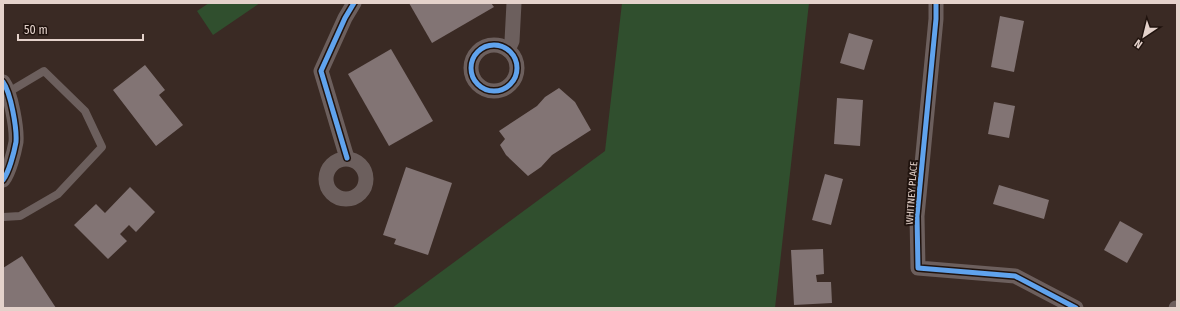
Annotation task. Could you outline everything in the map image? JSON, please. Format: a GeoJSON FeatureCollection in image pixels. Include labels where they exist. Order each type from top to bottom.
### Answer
{"type":"FeatureCollection","features":[{"type":"Feature","properties":{"kind":"street"},"geometry":{"type":"LineString","coordinates":[[347,158],[321,71],[345,18],[354,3]]}},
{"type":"Feature","properties":{"kind":"street"},"geometry":{"type":"LineString","coordinates":[[508,50],[512,41],[514,3]]}},
{"type":"Feature","properties":{"kind":"street","name":"WHITNEY PLACE"},"geometry":{"type":"LineString","coordinates":[[936,3],[936,19],[917,216],[918,268],[1015,276],[1076,308]]}},
{"type":"Feature","properties":{"kind":"street"},"geometry":{"type":"LineString","coordinates":[[3,180],[7,174],[16,142],[13,110],[5,87]]}},
{"type":"Feature","properties":{"kind":"lane"},"geometry":{"type":"LineString","coordinates":[[3,217],[20,216],[58,194],[102,147],[85,111],[44,71],[5,87]]}},
{"type":"Feature","properties":{"kind":"green space"},"geometry":{"type":"Polygon","coordinates":[[[209,3],[260,3],[213,35],[197,11],[209,3]]]}},
{"type":"Feature","properties":{"kind":"green space"},"geometry":{"type":"Polygon","coordinates":[[[622,3],[809,3],[775,308],[392,308],[605,151],[622,3]]]}},
{"type":"Feature","properties":{"kind":"building"},"geometry":{"type":"Polygon","coordinates":[[[409,3],[491,3],[494,7],[432,43],[409,3]]]}},
{"type":"Feature","properties":{"kind":"building"},"geometry":{"type":"Polygon","coordinates":[[[1000,16],[1024,21],[1014,72],[991,67],[1000,16]]]}},
{"type":"Feature","properties":{"kind":"building"},"geometry":{"type":"Polygon","coordinates":[[[849,33],[873,40],[864,70],[840,63],[849,33]]]}},
{"type":"Feature","properties":{"kind":"building"},"geometry":{"type":"Polygon","coordinates":[[[391,49],[433,121],[389,146],[348,74],[391,49]]]}},
{"type":"Feature","properties":{"kind":"building"},"geometry":{"type":"Polygon","coordinates":[[[145,65],[165,90],[159,95],[183,125],[156,146],[113,90],[145,65]]]}},
{"type":"Feature","properties":{"kind":"building"},"geometry":{"type":"Polygon","coordinates":[[[559,88],[575,102],[591,130],[552,155],[541,167],[528,176],[506,155],[500,145],[505,139],[499,131],[537,106],[545,97],[559,88]]]}},
{"type":"Feature","properties":{"kind":"building"},"geometry":{"type":"Polygon","coordinates":[[[837,98],[863,100],[860,146],[834,144],[837,98]]]}},
{"type":"Feature","properties":{"kind":"building"},"geometry":{"type":"Polygon","coordinates":[[[994,102],[1015,106],[1009,138],[988,134],[994,102]]]}},
{"type":"Feature","properties":{"kind":"building"},"geometry":{"type":"Polygon","coordinates":[[[406,167],[452,183],[428,255],[394,244],[396,239],[383,235],[406,167]]]}},
{"type":"Feature","properties":{"kind":"building"},"geometry":{"type":"Polygon","coordinates":[[[825,174],[843,179],[831,225],[812,220],[825,174]]]}},
{"type":"Feature","properties":{"kind":"building"},"geometry":{"type":"Polygon","coordinates":[[[999,185],[1049,200],[1044,219],[993,204],[999,185]]]}},
{"type":"Feature","properties":{"kind":"building"},"geometry":{"type":"Polygon","coordinates":[[[130,187],[155,212],[136,232],[129,225],[120,234],[127,241],[108,259],[74,225],[96,204],[105,213],[130,187]]]}},
{"type":"Feature","properties":{"kind":"building"},"geometry":{"type":"Polygon","coordinates":[[[1120,221],[1143,234],[1127,263],[1104,250],[1120,221]]]}},
{"type":"Feature","properties":{"kind":"building"},"geometry":{"type":"Polygon","coordinates":[[[823,249],[824,274],[816,275],[817,282],[831,282],[832,303],[794,305],[791,250],[823,249]]]}},
{"type":"Feature","properties":{"kind":"building"},"geometry":{"type":"Polygon","coordinates":[[[22,256],[56,308],[3,308],[3,268],[22,256]]]}},
{"type":"Feature","properties":{"kind":"cycle path"},"geometry":{"type":"LineString","coordinates":[[347,158],[321,71],[345,18],[354,3]]}},
{"type":"Feature","properties":{"kind":"cycle path"},"geometry":{"type":"LineString","coordinates":[[936,3],[936,19],[917,216],[918,268],[1015,276],[1076,308]]}},
{"type":"Feature","properties":{"kind":"cycle path"},"geometry":{"type":"LineString","coordinates":[[494,45],[507,49],[513,55],[517,68],[513,81],[507,87],[494,91],[481,87],[475,81],[471,68],[475,55],[481,49],[494,45]]}},
{"type":"Feature","properties":{"kind":"cycle path"},"geometry":{"type":"LineString","coordinates":[[3,82],[11,102],[16,136],[11,162],[3,180]]}}]}
